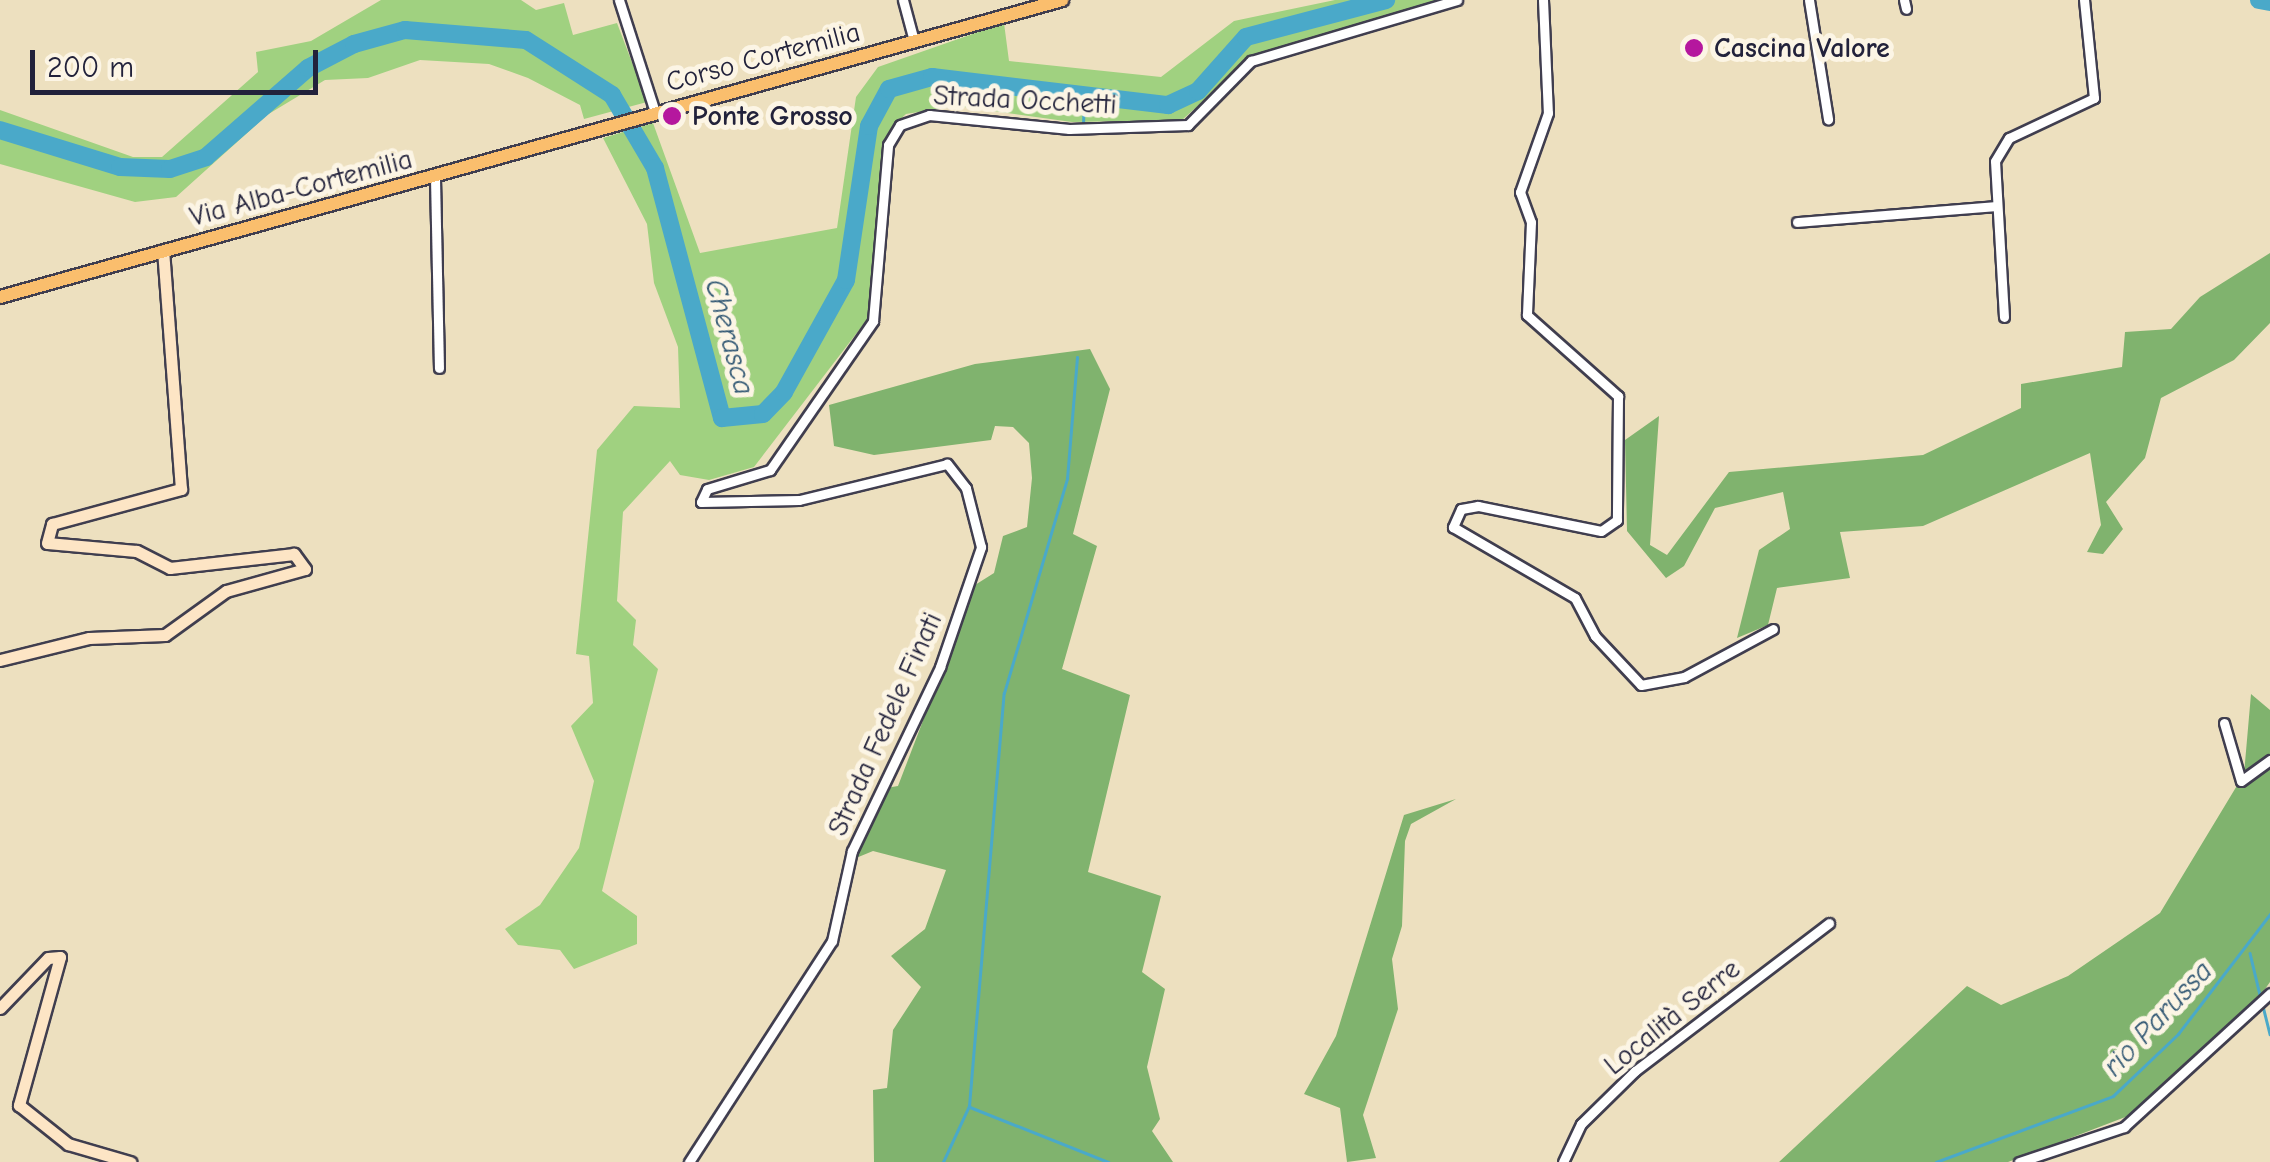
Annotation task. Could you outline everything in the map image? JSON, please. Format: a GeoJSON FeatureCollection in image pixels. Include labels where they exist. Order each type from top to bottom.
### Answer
{"type":"FeatureCollection","features":[{"type":"Feature","properties":{"kind":"main road","name":"Corso Cortemilia"},"geometry":{"type":"LineString","coordinates":[[614,124],[1062,0]]}},
{"type":"Feature","properties":{"kind":"main road","name":"Via Alba-Cortemilia"},"geometry":{"type":"LineString","coordinates":[[0,298],[435,178],[614,124]]}},
{"type":"Feature","properties":{"kind":"street"},"geometry":{"type":"LineString","coordinates":[[619,0],[652,113]]}},
{"type":"Feature","properties":{"kind":"street"},"geometry":{"type":"LineString","coordinates":[[903,0],[914,42]]}},
{"type":"Feature","properties":{"kind":"street","name":"Strada Occhetti"},"geometry":{"type":"LineString","coordinates":[[700,502],[708,489],[770,470],[872,320],[888,146],[900,126],[928,115],[1069,129],[1188,125],[1251,61],[1458,0]]}},
{"type":"Feature","properties":{"kind":"street"},"geometry":{"type":"LineString","coordinates":[[1542,0],[1548,112],[1520,192],[1530,222],[1527,315],[1618,396],[1618,520],[1601,531],[1478,506],[1461,509],[1453,527],[1575,598],[1595,636],[1641,685],[1684,677],[1773,630]]}},
{"type":"Feature","properties":{"kind":"street"},"geometry":{"type":"LineString","coordinates":[[1808,0],[1828,120]]}},
{"type":"Feature","properties":{"kind":"street"},"geometry":{"type":"LineString","coordinates":[[2004,317],[1995,206],[1996,161],[2008,138],[2094,98],[2084,0]]}},
{"type":"Feature","properties":{"kind":"street"},"geometry":{"type":"LineString","coordinates":[[435,178],[440,368]]}},
{"type":"Feature","properties":{"kind":"street"},"geometry":{"type":"LineString","coordinates":[[1796,222],[1995,206]]}},
{"type":"Feature","properties":{"kind":"street"},"geometry":{"type":"LineString","coordinates":[[0,660],[89,638],[165,635],[226,591],[305,570],[294,554],[170,568],[136,551],[47,543],[52,524],[181,489],[163,252]]}},
{"type":"Feature","properties":{"kind":"street","name":"Strada Fedele Finati"},"geometry":{"type":"LineString","coordinates":[[689,1162],[832,942],[852,851],[940,667],[981,547],[966,488],[948,464],[787,502],[700,502]]}},
{"type":"Feature","properties":{"kind":"street"},"geometry":{"type":"LineString","coordinates":[[2224,723],[2241,781],[2270,760]]}},
{"type":"Feature","properties":{"kind":"street","name":"Località Serre"},"geometry":{"type":"LineString","coordinates":[[1562,1162],[1581,1124],[1635,1071],[1828,924]]}},
{"type":"Feature","properties":{"kind":"street"},"geometry":{"type":"LineString","coordinates":[[0,1008],[48,958],[62,959],[19,1106],[68,1144],[130,1162]]}},
{"type":"Feature","properties":{"kind":"street"},"geometry":{"type":"LineString","coordinates":[[2019,1162],[2124,1127],[2268,995]]}},
{"type":"Feature","properties":{"kind":"green space"},"geometry":{"type":"Polygon","coordinates":[[[381,0],[521,0],[536,10],[564,3],[573,35],[617,23],[647,102],[584,119],[580,105],[528,78],[489,64],[420,60],[368,78],[325,80],[267,115],[176,197],[135,202],[0,164],[0,110],[133,157],[162,157],[258,72],[256,52],[311,41],[381,0]]]}},
{"type":"Feature","properties":{"kind":"green space"},"geometry":{"type":"Polygon","coordinates":[[[1335,0],[1441,0],[1251,58],[1182,120],[1072,122],[956,106],[906,114],[893,126],[884,144],[869,317],[754,467],[709,480],[680,475],[670,461],[623,512],[617,601],[636,620],[633,645],[658,669],[602,891],[637,916],[637,944],[574,969],[560,950],[518,945],[505,929],[540,905],[579,848],[594,781],[571,726],[593,703],[589,656],[576,654],[597,450],[634,406],[680,408],[678,347],[654,283],[647,224],[603,138],[653,123],[700,253],[837,228],[856,97],[878,67],[1004,23],[1009,61],[1161,77],[1234,21],[1335,0]]]}},
{"type":"Feature","properties":{"kind":"green space"},"geometry":{"type":"Polygon","coordinates":[[[2270,253],[2270,323],[2234,360],[2161,398],[2145,458],[2106,502],[2123,529],[2103,554],[2087,552],[2101,525],[2090,453],[1923,526],[1840,532],[1850,578],[1777,588],[1768,625],[1737,638],[1759,550],[1790,529],[1783,492],[1715,508],[1684,566],[1666,578],[1627,531],[1625,440],[1659,416],[1650,545],[1667,555],[1729,472],[1923,455],[2021,408],[2021,384],[2122,367],[2125,332],[2171,329],[2200,297],[2270,253]]]}},
{"type":"Feature","properties":{"kind":"green space"},"geometry":{"type":"Polygon","coordinates":[[[1090,349],[1110,389],[1073,534],[1097,546],[1062,669],[1130,695],[1088,872],[1161,896],[1142,972],[1165,989],[1147,1067],[1160,1119],[1152,1131],[1173,1162],[874,1162],[873,1090],[887,1088],[893,1030],[921,987],[891,956],[925,929],[946,870],[873,851],[856,858],[886,788],[898,786],[975,585],[994,573],[1003,536],[1027,527],[1032,478],[1029,443],[1013,427],[995,426],[991,440],[874,455],[834,446],[829,405],[975,364],[1090,349]]]}},
{"type":"Feature","properties":{"kind":"green space"},"geometry":{"type":"Polygon","coordinates":[[[2251,694],[2270,710],[2270,982],[2255,1003],[2128,1116],[2008,1162],[1779,1162],[1967,986],[2001,1005],[2068,976],[2160,913],[2244,774],[2251,694]]]}},
{"type":"Feature","properties":{"kind":"green space"},"geometry":{"type":"Polygon","coordinates":[[[1456,799],[1411,824],[1405,841],[1402,926],[1392,959],[1398,1009],[1363,1115],[1376,1158],[1347,1162],[1340,1108],[1304,1094],[1336,1036],[1404,815],[1456,799]]]}},
{"type":"Feature","properties":{"kind":"waterway","name":"Cherasca"},"geometry":{"type":"LineString","coordinates":[[0,130],[120,167],[170,169],[206,157],[308,68],[354,44],[405,30],[526,40],[612,95],[655,168],[722,418],[763,414],[784,392],[846,280],[869,126],[889,89],[932,77],[1168,105],[1198,91],[1246,37],[1386,0]]}},
{"type":"Feature","properties":{"kind":"waterway","name":"Cherasca"},"geometry":{"type":"LineString","coordinates":[[2259,0],[2270,2]]}},
{"type":"Feature","properties":{"kind":"waterway"},"geometry":{"type":"LineString","coordinates":[[1083,125],[1084,92]]}},
{"type":"Feature","properties":{"kind":"waterway"},"geometry":{"type":"LineString","coordinates":[[943,1162],[969,1106],[1004,693],[1067,479],[1077,357]]}},
{"type":"Feature","properties":{"kind":"waterway","name":"rio Parussa"},"geometry":{"type":"LineString","coordinates":[[1936,1162],[2113,1096],[2178,1034],[2270,914]]}},
{"type":"Feature","properties":{"kind":"waterway"},"geometry":{"type":"LineString","coordinates":[[2250,953],[2261,999]]}},
{"type":"Feature","properties":{"kind":"waterway"},"geometry":{"type":"LineString","coordinates":[[2263,1006],[2270,1034]]}},
{"type":"Feature","properties":{"kind":"waterway"},"geometry":{"type":"LineString","coordinates":[[970,1107],[1108,1162]]}},
{"type":"Feature","properties":{"kind":"place","name":"Cascina Valore"},"geometry":{"type":"Point","coordinates":[1694,48]}},
{"type":"Feature","properties":{"kind":"place","name":"Ponte Grosso"},"geometry":{"type":"Point","coordinates":[672,116]}}]}
